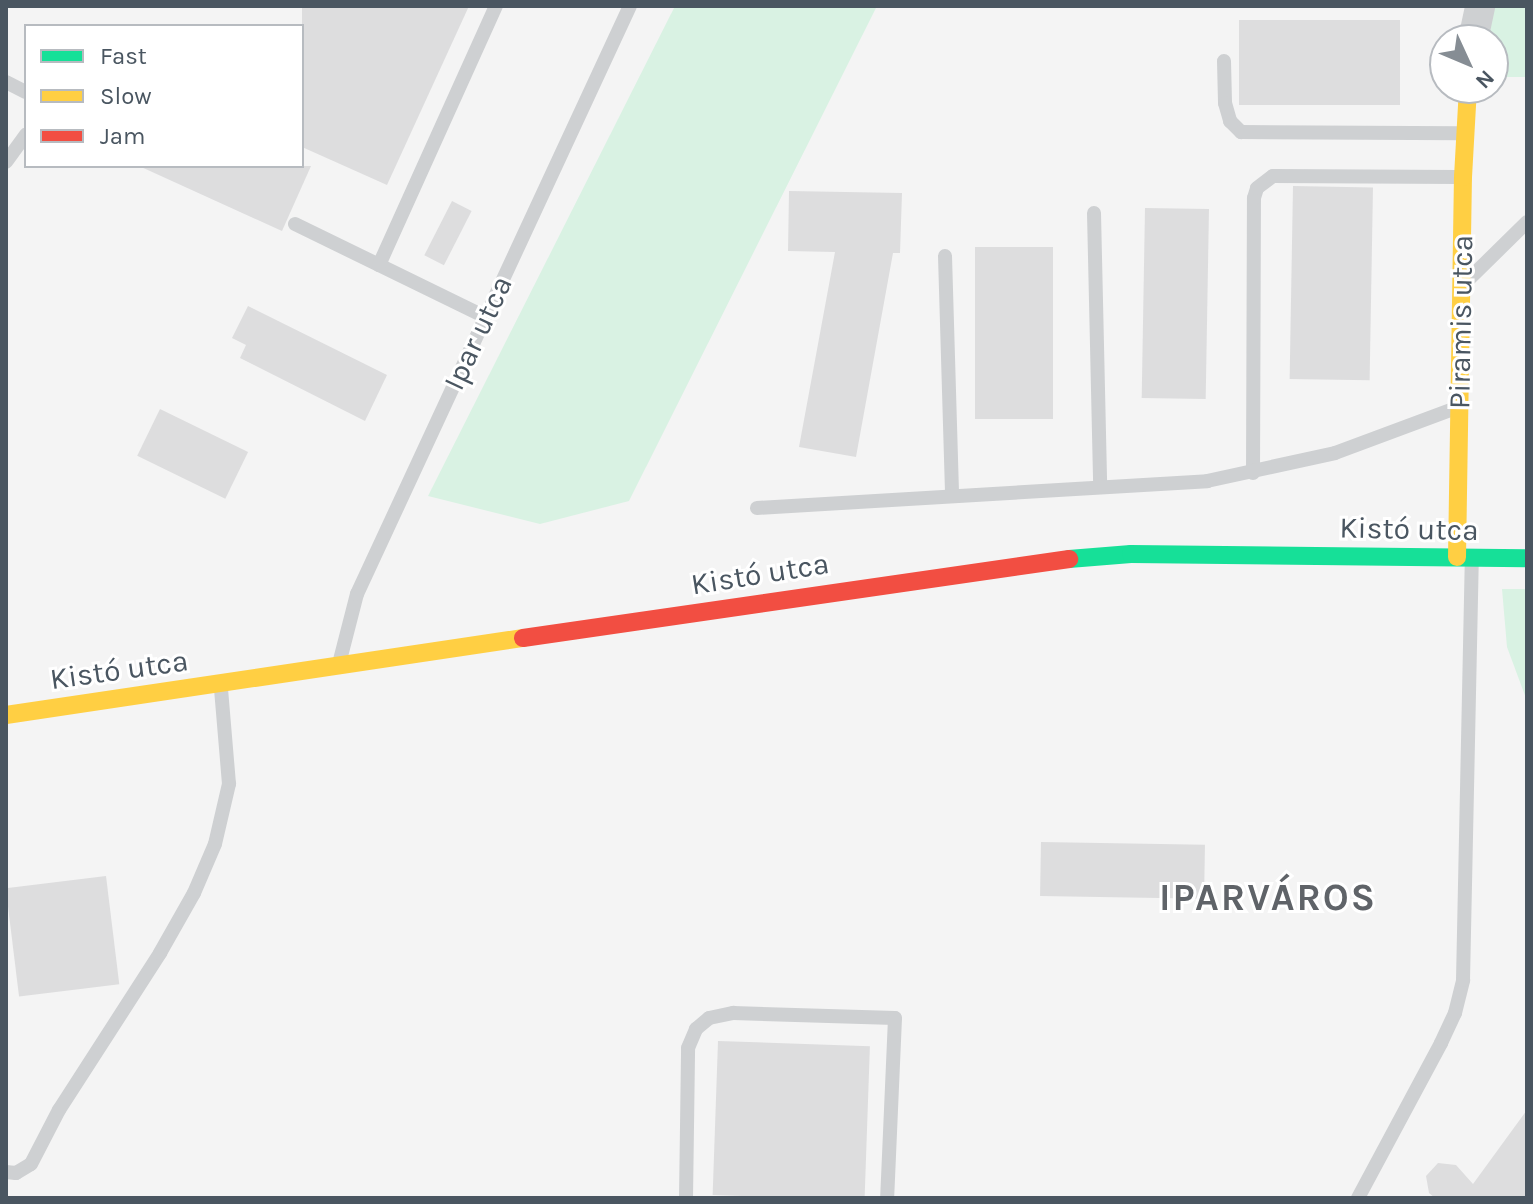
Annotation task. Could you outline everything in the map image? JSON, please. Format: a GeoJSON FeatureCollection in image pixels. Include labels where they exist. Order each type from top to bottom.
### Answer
{"type":"FeatureCollection","features":[{"type":"Feature","properties":{"kind":"street","name":"Piramis utca"},"geometry":{"type":"LineString","coordinates":[[1465,557],[1460,287],[1467,104]]}},
{"type":"Feature","properties":{"kind":"street","name":"Kistó utca"},"geometry":{"type":"LineString","coordinates":[[6,715],[1035,561],[1131,554],[1527,558]]}},
{"type":"Feature","properties":{"kind":"lane"},"geometry":{"type":"LineString","coordinates":[[379,265],[496,6]]}},
{"type":"Feature","properties":{"kind":"lane","name":"Ipar utca"},"geometry":{"type":"LineString","coordinates":[[339,665],[357,594],[630,6]]}},
{"type":"Feature","properties":{"kind":"lane"},"geometry":{"type":"LineString","coordinates":[[1224,61],[1225,103],[1230,121],[1241,132],[1465,133]]}},
{"type":"Feature","properties":{"kind":"lane"},"geometry":{"type":"LineString","coordinates":[[6,82],[24,91]]}},
{"type":"Feature","properties":{"kind":"lane"},"geometry":{"type":"LineString","coordinates":[[6,162],[24,137]]}},
{"type":"Feature","properties":{"kind":"lane"},"geometry":{"type":"LineString","coordinates":[[1253,473],[1254,198],[1257,188],[1273,176],[1463,177]]}},
{"type":"Feature","properties":{"kind":"lane"},"geometry":{"type":"LineString","coordinates":[[1094,213],[1100,487]]}},
{"type":"Feature","properties":{"kind":"lane"},"geometry":{"type":"LineString","coordinates":[[1460,287],[1527,222]]}},
{"type":"Feature","properties":{"kind":"lane"},"geometry":{"type":"LineString","coordinates":[[295,224],[486,317]]}},
{"type":"Feature","properties":{"kind":"lane"},"geometry":{"type":"LineString","coordinates":[[945,256],[952,496]]}},
{"type":"Feature","properties":{"kind":"lane"},"geometry":{"type":"LineString","coordinates":[[757,508],[1207,481],[1335,453],[1460,406]]}},
{"type":"Feature","properties":{"kind":"lane"},"geometry":{"type":"LineString","coordinates":[[1358,1198],[1441,1043],[1455,1013],[1463,980],[1465,557]]}},
{"type":"Feature","properties":{"kind":"lane"},"geometry":{"type":"LineString","coordinates":[[6,1172],[16,1173],[31,1164],[59,1110],[160,953],[194,893],[215,844],[229,784],[221,683]]}},
{"type":"Feature","properties":{"kind":"lane"},"geometry":{"type":"LineString","coordinates":[[686,1198],[688,1048],[696,1029],[709,1018],[733,1013],[895,1018],[887,1198]]}},
{"type":"Feature","properties":{"kind":"green space"},"geometry":{"type":"Polygon","coordinates":[[[675,6],[877,6],[629,501],[540,524],[428,496],[675,6]]]}},
{"type":"Feature","properties":{"kind":"green space"},"geometry":{"type":"Polygon","coordinates":[[[1484,6],[1527,6],[1527,77],[1509,77],[1509,24],[1480,24],[1484,6]]]}},
{"type":"Feature","properties":{"kind":"green space"},"geometry":{"type":"Polygon","coordinates":[[[1502,589],[1527,589],[1527,701],[1507,647],[1502,589]]]}},
{"type":"Feature","properties":{"kind":"building"},"geometry":{"type":"Polygon","coordinates":[[[302,6],[469,6],[387,185],[304,148],[302,6]]]}},
{"type":"Feature","properties":{"kind":"building"},"geometry":{"type":"Polygon","coordinates":[[[1239,20],[1400,20],[1400,105],[1239,105],[1239,20]]]}},
{"type":"Feature","properties":{"kind":"building"},"geometry":{"type":"Polygon","coordinates":[[[311,166],[282,231],[143,168],[311,166]]]}},
{"type":"Feature","properties":{"kind":"building"},"geometry":{"type":"Polygon","coordinates":[[[1293,186],[1373,187],[1370,380],[1290,379],[1293,186]]]}},
{"type":"Feature","properties":{"kind":"building"},"geometry":{"type":"Polygon","coordinates":[[[789,191],[902,193],[900,253],[893,253],[856,457],[799,447],[835,252],[788,251],[789,191]]]}},
{"type":"Feature","properties":{"kind":"building"},"geometry":{"type":"Polygon","coordinates":[[[452,201],[472,211],[444,265],[424,255],[452,201]]]}},
{"type":"Feature","properties":{"kind":"building"},"geometry":{"type":"Polygon","coordinates":[[[1145,208],[1209,209],[1206,399],[1142,398],[1145,208]]]}},
{"type":"Feature","properties":{"kind":"building"},"geometry":{"type":"Polygon","coordinates":[[[975,247],[1053,247],[1053,419],[975,419],[975,247]]]}},
{"type":"Feature","properties":{"kind":"building"},"geometry":{"type":"Polygon","coordinates":[[[248,306],[387,375],[365,421],[240,358],[246,345],[232,338],[248,306]]]}},
{"type":"Feature","properties":{"kind":"building"},"geometry":{"type":"Polygon","coordinates":[[[160,409],[248,452],[225,499],[137,456],[160,409]]]}},
{"type":"Feature","properties":{"kind":"building"},"geometry":{"type":"Polygon","coordinates":[[[1041,842],[1205,845],[1204,899],[1040,896],[1041,842]]]}},
{"type":"Feature","properties":{"kind":"building"},"geometry":{"type":"Polygon","coordinates":[[[106,876],[119,984],[19,996],[6,888],[106,876]]]}},
{"type":"Feature","properties":{"kind":"building"},"geometry":{"type":"Polygon","coordinates":[[[718,1041],[870,1046],[865,1198],[713,1195],[718,1041]]]}},
{"type":"Feature","properties":{"kind":"building"},"geometry":{"type":"Polygon","coordinates":[[[1527,1110],[1527,1198],[1435,1198],[1429,1193],[1426,1176],[1438,1163],[1456,1165],[1473,1184],[1527,1110]]]}},
{"type":"Feature","properties":{"kind":"traffic: fast"},"geometry":{"type":"LineString","coordinates":[[1069,559],[1131,554],[1527,558]]}},
{"type":"Feature","properties":{"kind":"traffic: slow"},"geometry":{"type":"LineString","coordinates":[[1457,557],[1463,177],[1467,104]]}},
{"type":"Feature","properties":{"kind":"traffic: slow"},"geometry":{"type":"LineString","coordinates":[[6,715],[523,638]]}},
{"type":"Feature","properties":{"kind":"traffic: jam"},"geometry":{"type":"LineString","coordinates":[[523,638],[1069,559]]}},
{"type":"Feature","properties":{"kind":"district","name":"IPARVÁROS"},"geometry":{"type":"Point","coordinates":[1268,898]}}]}
